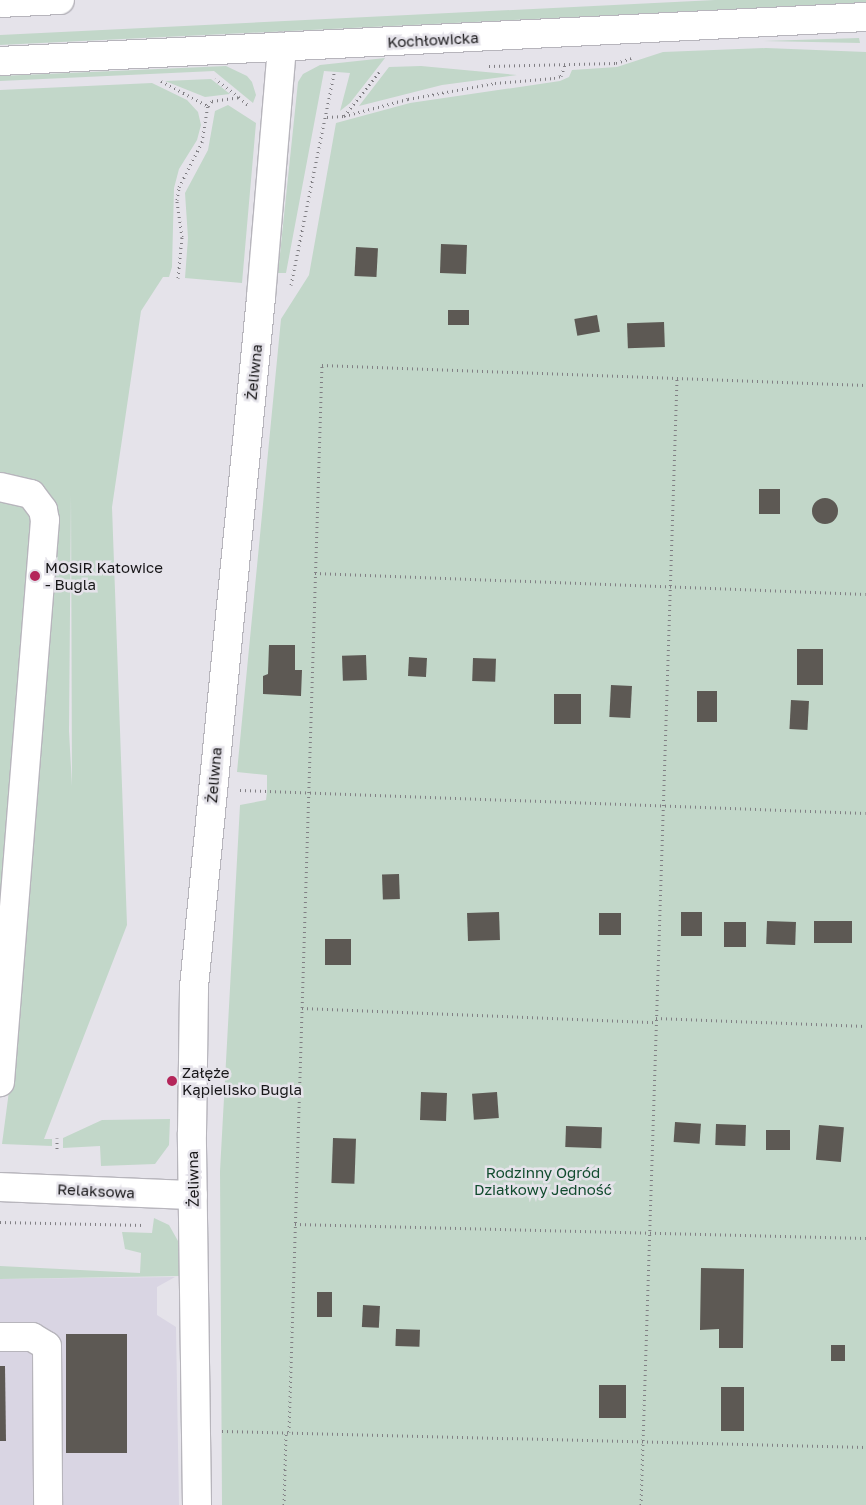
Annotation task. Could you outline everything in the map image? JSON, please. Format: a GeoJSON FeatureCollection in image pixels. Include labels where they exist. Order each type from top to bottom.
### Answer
{"type":"FeatureCollection","features":[{"type":"Feature","properties":{"kind":"main road"},"geometry":{"type":"LineString","coordinates":[[0,3],[60,0]]}},
{"type":"Feature","properties":{"kind":"main road","name":"Kochłowicka"},"geometry":{"type":"LineString","coordinates":[[0,61],[866,17]]}},
{"type":"Feature","properties":{"kind":"main road","name":"Żeliwna"},"geometry":{"type":"LineString","coordinates":[[197,1505],[193,1195],[194,987],[261,297],[282,47]]}},
{"type":"Feature","properties":{"kind":"main road"},"geometry":{"type":"LineString","coordinates":[[0,487],[31,494],[43,510],[45,526],[0,1082]]}},
{"type":"Feature","properties":{"kind":"main road","name":"Relaksowa"},"geometry":{"type":"LineString","coordinates":[[0,1187],[193,1195]]}},
{"type":"Feature","properties":{"kind":"main road"},"geometry":{"type":"LineString","coordinates":[[0,1337],[32,1337],[47,1346],[48,1505]]}},
{"type":"Feature","properties":{"kind":"path"},"geometry":{"type":"LineString","coordinates":[[512,67],[616,63],[634,57]]}},
{"type":"Feature","properties":{"kind":"path"},"geometry":{"type":"LineString","coordinates":[[327,117],[344,116],[432,94],[495,83],[554,78],[561,76],[565,65]]}},
{"type":"Feature","properties":{"kind":"path"},"geometry":{"type":"LineString","coordinates":[[344,116],[382,69]]}},
{"type":"Feature","properties":{"kind":"path"},"geometry":{"type":"LineString","coordinates":[[289,290],[327,117],[334,73]]}},
{"type":"Feature","properties":{"kind":"path"},"geometry":{"type":"LineString","coordinates":[[178,278],[182,237],[177,200],[184,175],[202,142],[208,106],[212,101],[238,97],[210,76]]}},
{"type":"Feature","properties":{"kind":"path"},"geometry":{"type":"LineString","coordinates":[[168,78],[159,78],[172,89],[208,106]]}},
{"type":"Feature","properties":{"kind":"path"},"geometry":{"type":"LineString","coordinates":[[284,1505],[296,1224],[322,365],[866,385]]}},
{"type":"Feature","properties":{"kind":"path"},"geometry":{"type":"LineString","coordinates":[[641,1505],[648,1232],[664,806],[677,378]]}},
{"type":"Feature","properties":{"kind":"path"},"geometry":{"type":"LineString","coordinates":[[315,573],[866,594]]}},
{"type":"Feature","properties":{"kind":"path"},"geometry":{"type":"LineString","coordinates":[[213,789],[866,813]]}},
{"type":"Feature","properties":{"kind":"path"},"geometry":{"type":"LineString","coordinates":[[302,1008],[866,1026]]}},
{"type":"Feature","properties":{"kind":"path"},"geometry":{"type":"LineString","coordinates":[[57,1138],[58,1151]]}},
{"type":"Feature","properties":{"kind":"path"},"geometry":{"type":"LineString","coordinates":[[0,1222],[145,1225]]}},
{"type":"Feature","properties":{"kind":"path"},"geometry":{"type":"LineString","coordinates":[[296,1224],[866,1238]]}},
{"type":"Feature","properties":{"kind":"path"},"geometry":{"type":"LineString","coordinates":[[196,1432],[288,1432],[866,1447]]}},
{"type":"Feature","properties":{"kind":"shaded area"},"geometry":{"type":"Polygon","coordinates":[[[175,1277],[157,1287],[157,1315],[176,1327],[179,1505],[0,1505],[0,1279],[175,1277]]]}},
{"type":"Feature","properties":{"kind":"green space"},"geometry":{"type":"Polygon","coordinates":[[[715,0],[866,0],[866,3],[0,45],[0,35],[715,0]]]}},
{"type":"Feature","properties":{"kind":"green space"},"geometry":{"type":"Polygon","coordinates":[[[859,38],[860,43],[763,41],[859,38]]]}},
{"type":"Feature","properties":{"kind":"green space","name":"Rodzinny Ogród Działkowy Jedność"},"geometry":{"type":"Polygon","coordinates":[[[766,48],[866,52],[866,1505],[222,1505],[220,1171],[240,805],[266,800],[267,791],[267,775],[237,772],[281,319],[309,275],[336,123],[410,103],[560,81],[569,77],[572,70],[617,67],[663,52],[766,48]]]}},
{"type":"Feature","properties":{"kind":"green space"},"geometry":{"type":"Polygon","coordinates":[[[385,58],[350,103],[340,111],[350,73],[324,71],[286,273],[278,273],[298,82],[303,74],[320,65],[385,58]]]}},
{"type":"Feature","properties":{"kind":"green space"},"geometry":{"type":"Polygon","coordinates":[[[226,66],[247,76],[252,82],[256,95],[253,103],[214,71],[0,81],[0,76],[226,66]]]}},
{"type":"Feature","properties":{"kind":"green space"},"geometry":{"type":"Polygon","coordinates":[[[421,66],[517,75],[442,85],[359,106],[389,67],[421,66]]]}},
{"type":"Feature","properties":{"kind":"green space"},"geometry":{"type":"Polygon","coordinates":[[[211,79],[230,94],[205,97],[165,81],[211,79]]]}},
{"type":"Feature","properties":{"kind":"green space"},"geometry":{"type":"Polygon","coordinates":[[[152,83],[187,100],[198,112],[201,125],[197,140],[179,169],[174,188],[172,267],[169,277],[163,277],[141,311],[112,507],[127,925],[44,1139],[52,1139],[52,1146],[2,1144],[9,1091],[0,1090],[0,90],[152,83]],[[71,493],[69,731],[72,786],[71,493]]]}},
{"type":"Feature","properties":{"kind":"green space"},"geometry":{"type":"Polygon","coordinates":[[[228,105],[256,123],[242,283],[185,278],[188,238],[185,193],[208,150],[215,111],[228,105]]]}},
{"type":"Feature","properties":{"kind":"green space"},"geometry":{"type":"Polygon","coordinates":[[[170,1119],[169,1145],[155,1164],[101,1166],[100,1146],[63,1148],[63,1138],[102,1120],[170,1119]]]}},
{"type":"Feature","properties":{"kind":"green space"},"geometry":{"type":"Polygon","coordinates":[[[154,1218],[169,1225],[178,1241],[180,1276],[0,1279],[0,1266],[140,1273],[141,1253],[125,1249],[122,1232],[152,1233],[154,1218]]]}},
{"type":"Feature","properties":{"kind":"building"},"geometry":{"type":"Polygon","coordinates":[[[441,244],[467,245],[466,274],[440,273],[441,244]]]}},
{"type":"Feature","properties":{"kind":"building"},"geometry":{"type":"Polygon","coordinates":[[[356,247],[378,248],[376,277],[354,276],[356,247]]]}},
{"type":"Feature","properties":{"kind":"building"},"geometry":{"type":"Polygon","coordinates":[[[448,310],[469,310],[469,325],[448,325],[448,310]]]}},
{"type":"Feature","properties":{"kind":"building"},"geometry":{"type":"Polygon","coordinates":[[[597,315],[600,332],[577,336],[574,319],[597,315]]]}},
{"type":"Feature","properties":{"kind":"building"},"geometry":{"type":"Polygon","coordinates":[[[664,322],[665,347],[628,348],[627,323],[664,322]]]}},
{"type":"Feature","properties":{"kind":"building"},"geometry":{"type":"Polygon","coordinates":[[[759,489],[780,489],[780,514],[759,514],[759,489]]]}},
{"type":"Feature","properties":{"kind":"building"},"geometry":{"type":"Polygon","coordinates":[[[825,498],[835,501],[838,511],[835,521],[825,524],[815,521],[812,511],[815,501],[825,498]]]}},
{"type":"Feature","properties":{"kind":"building"},"geometry":{"type":"Polygon","coordinates":[[[269,645],[295,645],[295,670],[302,670],[301,696],[263,694],[263,676],[268,674],[269,645]]]}},
{"type":"Feature","properties":{"kind":"building"},"geometry":{"type":"Polygon","coordinates":[[[797,649],[823,649],[823,685],[797,685],[797,649]]]}},
{"type":"Feature","properties":{"kind":"building"},"geometry":{"type":"Polygon","coordinates":[[[366,655],[367,680],[343,681],[342,656],[366,655]]]}},
{"type":"Feature","properties":{"kind":"building"},"geometry":{"type":"Polygon","coordinates":[[[409,657],[427,658],[426,677],[408,676],[409,657]]]}},
{"type":"Feature","properties":{"kind":"building"},"geometry":{"type":"Polygon","coordinates":[[[473,658],[496,659],[495,682],[472,681],[473,658]]]}},
{"type":"Feature","properties":{"kind":"building"},"geometry":{"type":"Polygon","coordinates":[[[611,685],[632,686],[630,718],[609,717],[611,685]]]}},
{"type":"Feature","properties":{"kind":"building"},"geometry":{"type":"Polygon","coordinates":[[[697,691],[717,691],[717,722],[697,722],[697,691]]]}},
{"type":"Feature","properties":{"kind":"building"},"geometry":{"type":"Polygon","coordinates":[[[554,694],[581,694],[581,724],[554,724],[554,694]]]}},
{"type":"Feature","properties":{"kind":"building"},"geometry":{"type":"Polygon","coordinates":[[[791,700],[809,701],[807,730],[789,729],[791,700]]]}},
{"type":"Feature","properties":{"kind":"building"},"geometry":{"type":"Polygon","coordinates":[[[399,874],[400,899],[383,900],[382,875],[399,874]]]}},
{"type":"Feature","properties":{"kind":"building"},"geometry":{"type":"Polygon","coordinates":[[[499,912],[500,940],[468,941],[467,913],[499,912]]]}},
{"type":"Feature","properties":{"kind":"building"},"geometry":{"type":"Polygon","coordinates":[[[681,912],[702,912],[702,936],[681,936],[681,912]]]}},
{"type":"Feature","properties":{"kind":"building"},"geometry":{"type":"Polygon","coordinates":[[[599,913],[621,913],[621,935],[599,935],[599,913]]]}},
{"type":"Feature","properties":{"kind":"building"},"geometry":{"type":"Polygon","coordinates":[[[767,921],[796,922],[795,945],[766,944],[767,921]]]}},
{"type":"Feature","properties":{"kind":"building"},"geometry":{"type":"Polygon","coordinates":[[[814,921],[852,921],[852,943],[814,943],[814,921]]]}},
{"type":"Feature","properties":{"kind":"building"},"geometry":{"type":"Polygon","coordinates":[[[724,922],[746,922],[746,947],[724,947],[724,922]]]}},
{"type":"Feature","properties":{"kind":"building"},"geometry":{"type":"Polygon","coordinates":[[[325,939],[351,939],[351,965],[325,965],[325,939]]]}},
{"type":"Feature","properties":{"kind":"building"},"geometry":{"type":"Polygon","coordinates":[[[421,1092],[447,1093],[446,1121],[420,1120],[421,1092]]]}},
{"type":"Feature","properties":{"kind":"building"},"geometry":{"type":"Polygon","coordinates":[[[497,1092],[499,1118],[474,1120],[472,1094],[497,1092]]]}},
{"type":"Feature","properties":{"kind":"building"},"geometry":{"type":"Polygon","coordinates":[[[675,1122],[701,1124],[700,1144],[674,1142],[675,1122]]]}},
{"type":"Feature","properties":{"kind":"building"},"geometry":{"type":"Polygon","coordinates":[[[716,1124],[746,1125],[745,1146],[715,1145],[716,1124]]]}},
{"type":"Feature","properties":{"kind":"building"},"geometry":{"type":"Polygon","coordinates":[[[819,1125],[844,1127],[841,1162],[816,1160],[819,1125]]]}},
{"type":"Feature","properties":{"kind":"building"},"geometry":{"type":"Polygon","coordinates":[[[566,1126],[602,1127],[601,1148],[565,1147],[566,1126]]]}},
{"type":"Feature","properties":{"kind":"building"},"geometry":{"type":"Polygon","coordinates":[[[766,1130],[790,1130],[790,1150],[766,1150],[766,1130]]]}},
{"type":"Feature","properties":{"kind":"building"},"geometry":{"type":"Polygon","coordinates":[[[333,1138],[356,1139],[354,1184],[331,1183],[333,1138]]]}},
{"type":"Feature","properties":{"kind":"building"},"geometry":{"type":"Polygon","coordinates":[[[701,1268],[744,1269],[743,1348],[719,1348],[719,1329],[700,1330],[701,1268]]]}},
{"type":"Feature","properties":{"kind":"building"},"geometry":{"type":"Polygon","coordinates":[[[317,1292],[332,1292],[332,1317],[317,1317],[317,1292]]]}},
{"type":"Feature","properties":{"kind":"building"},"geometry":{"type":"Polygon","coordinates":[[[363,1305],[380,1306],[379,1328],[362,1327],[363,1305]]]}},
{"type":"Feature","properties":{"kind":"building"},"geometry":{"type":"Polygon","coordinates":[[[396,1329],[420,1330],[419,1347],[395,1346],[396,1329]]]}},
{"type":"Feature","properties":{"kind":"building"},"geometry":{"type":"Polygon","coordinates":[[[66,1334],[127,1334],[127,1453],[66,1453],[66,1334]]]}},
{"type":"Feature","properties":{"kind":"building"},"geometry":{"type":"Polygon","coordinates":[[[831,1345],[845,1345],[845,1361],[831,1361],[831,1345]]]}},
{"type":"Feature","properties":{"kind":"building"},"geometry":{"type":"Polygon","coordinates":[[[0,1366],[5,1366],[6,1441],[0,1441],[0,1366]]]}},
{"type":"Feature","properties":{"kind":"building"},"geometry":{"type":"Polygon","coordinates":[[[599,1385],[626,1385],[626,1418],[599,1418],[599,1385]]]}},
{"type":"Feature","properties":{"kind":"building"},"geometry":{"type":"Polygon","coordinates":[[[721,1387],[744,1387],[744,1431],[721,1431],[721,1387]]]}},
{"type":"Feature","properties":{"kind":"place","name":"MOSiR Katowice - Bugla"},"geometry":{"type":"Point","coordinates":[35,576]}},
{"type":"Feature","properties":{"kind":"place","name":"Załęże Kąpielisko Bugla"},"geometry":{"type":"Point","coordinates":[172,1081]}}]}
